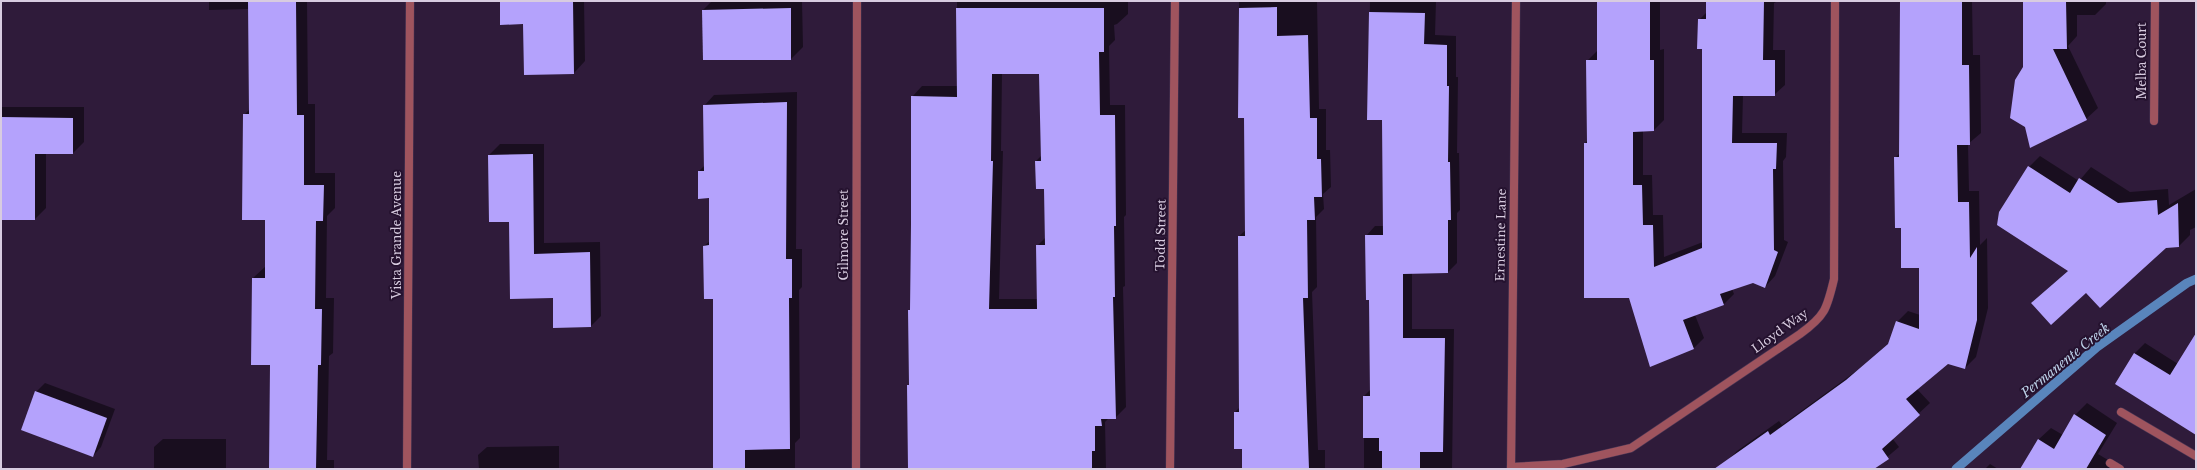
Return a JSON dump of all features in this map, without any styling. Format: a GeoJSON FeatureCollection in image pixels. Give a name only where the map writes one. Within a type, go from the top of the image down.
{"type":"FeatureCollection","features":[{"type":"Feature","properties":{"kind":"street","name":"Vista Grande Avenue"},"geometry":{"type":"LineString","coordinates":[[407,469],[410,1]]}},
{"type":"Feature","properties":{"kind":"street","name":"Gilmore Street"},"geometry":{"type":"LineString","coordinates":[[856,469],[857,1]]}},
{"type":"Feature","properties":{"kind":"street","name":"Todd Street"},"geometry":{"type":"LineString","coordinates":[[1170,469],[1175,1]]}},
{"type":"Feature","properties":{"kind":"street","name":"Ernestine Lane"},"geometry":{"type":"LineString","coordinates":[[1511,468],[1516,1]]}},
{"type":"Feature","properties":{"kind":"street","name":"Lloyd Way"},"geometry":{"type":"LineString","coordinates":[[1511,468],[1564,464],[1631,448],[1800,334],[1815,323],[1828,307],[1834,279],[1835,1]]}},
{"type":"Feature","properties":{"kind":"street","name":"Melba Court"},"geometry":{"type":"LineString","coordinates":[[2154,1],[2154,121]]}},
{"type":"Feature","properties":{"kind":"street"},"geometry":{"type":"LineString","coordinates":[[2121,412],[2196,456]]}},
{"type":"Feature","properties":{"kind":"street"},"geometry":{"type":"LineString","coordinates":[[2110,463],[2120,469]]}},
{"type":"Feature","properties":{"kind":"building"},"geometry":{"type":"Polygon","coordinates":[[[248,1],[296,1],[297,115],[304,115],[304,185],[324,185],[323,221],[316,221],[315,309],[322,309],[321,365],[318,365],[316,469],[269,469],[270,365],[251,365],[252,278],[265,278],[265,220],[242,220],[243,114],[249,114],[248,1]]]}},
{"type":"Feature","properties":{"kind":"building"},"geometry":{"type":"Polygon","coordinates":[[[500,1],[573,1],[574,74],[524,75],[523,24],[500,25],[500,1]]]}},
{"type":"Feature","properties":{"kind":"building"},"geometry":{"type":"Polygon","coordinates":[[[1597,1],[1650,1],[1650,60],[1654,60],[1654,131],[1633,132],[1633,185],[1642,185],[1643,225],[1653,225],[1654,267],[1702,248],[1702,49],[1697,49],[1698,19],[1706,19],[1706,1],[1764,1],[1763,60],[1775,60],[1775,96],[1733,96],[1732,143],[1777,143],[1776,169],[1773,169],[1774,250],[1778,252],[1765,288],[1753,283],[1720,294],[1724,305],[1683,320],[1694,349],[1650,367],[1629,298],[1584,298],[1584,143],[1587,143],[1586,60],[1597,60],[1597,1]]]}},
{"type":"Feature","properties":{"kind":"building"},"geometry":{"type":"Polygon","coordinates":[[[1900,1],[1962,1],[1962,65],[1969,65],[1970,145],[1957,145],[1958,202],[1969,202],[1970,258],[1977,247],[1977,320],[1965,369],[1948,364],[1906,399],[1920,415],[1882,449],[1889,459],[1874,469],[1714,469],[1768,431],[1770,435],[1846,380],[1888,344],[1896,321],[1919,329],[1919,268],[1901,268],[1901,228],[1895,228],[1894,157],[1899,157],[1900,1]]]}},
{"type":"Feature","properties":{"kind":"building"},"geometry":{"type":"Polygon","coordinates":[[[2023,1],[2066,1],[2067,49],[2053,49],[2087,120],[2030,148],[2025,127],[2010,118],[2015,80],[2023,67],[2023,1]]]}},
{"type":"Feature","properties":{"kind":"building"},"geometry":{"type":"Polygon","coordinates":[[[1277,7],[1277,36],[1308,35],[1310,118],[1317,118],[1317,159],[1321,159],[1322,197],[1314,197],[1315,220],[1307,220],[1308,298],[1303,298],[1309,469],[1242,469],[1242,449],[1234,449],[1234,412],[1239,412],[1238,236],[1245,236],[1244,118],[1238,118],[1239,8],[1277,7]]]}},
{"type":"Feature","properties":{"kind":"building"},"geometry":{"type":"Polygon","coordinates":[[[791,8],[791,60],[703,60],[702,10],[791,8]]]}},
{"type":"Feature","properties":{"kind":"building"},"geometry":{"type":"Polygon","coordinates":[[[956,8],[1104,8],[1104,52],[1099,52],[1100,115],[1115,115],[1116,226],[1114,226],[1115,297],[1113,297],[1116,419],[1101,419],[1102,426],[1095,426],[1095,451],[1092,451],[1092,469],[908,469],[907,385],[909,385],[908,310],[910,310],[911,96],[957,97],[956,8]],[[992,74],[991,161],[993,161],[989,309],[1037,309],[1036,245],[1045,245],[1044,189],[1036,189],[1035,161],[1041,161],[1039,74],[992,74]]]}},
{"type":"Feature","properties":{"kind":"building"},"geometry":{"type":"Polygon","coordinates":[[[1369,12],[1425,13],[1424,44],[1447,45],[1447,86],[1449,86],[1448,162],[1450,162],[1451,220],[1448,220],[1448,273],[1403,274],[1403,338],[1445,338],[1443,452],[1420,452],[1420,469],[1382,469],[1382,451],[1379,451],[1379,438],[1363,438],[1363,396],[1370,396],[1369,300],[1366,300],[1365,235],[1383,235],[1382,120],[1367,120],[1369,12]]]}},
{"type":"Feature","properties":{"kind":"building"},"geometry":{"type":"Polygon","coordinates":[[[787,102],[786,259],[792,259],[792,298],[789,298],[790,449],[745,450],[745,469],[713,469],[713,299],[704,299],[703,246],[709,245],[709,198],[698,199],[698,171],[704,171],[703,105],[787,102]]]}},
{"type":"Feature","properties":{"kind":"building"},"geometry":{"type":"Polygon","coordinates":[[[1,117],[73,118],[73,154],[35,154],[35,220],[1,220],[1,117]]]}},
{"type":"Feature","properties":{"kind":"building"},"geometry":{"type":"Polygon","coordinates":[[[533,154],[534,254],[590,252],[591,327],[553,328],[553,298],[510,299],[509,222],[489,222],[488,155],[533,154]]]}},
{"type":"Feature","properties":{"kind":"building"},"geometry":{"type":"Polygon","coordinates":[[[2028,166],[2070,193],[2079,178],[2118,203],[2157,200],[2158,215],[2178,203],[2179,247],[2166,248],[2100,308],[2086,293],[2051,325],[2031,303],[2068,271],[1997,225],[1999,212],[2028,166]]]}},
{"type":"Feature","properties":{"kind":"building"},"geometry":{"type":"Polygon","coordinates":[[[2196,333],[2196,435],[2115,384],[2134,353],[2170,375],[2196,333]]]}},
{"type":"Feature","properties":{"kind":"building"},"geometry":{"type":"Polygon","coordinates":[[[35,391],[107,418],[93,457],[21,430],[35,391]]]}},
{"type":"Feature","properties":{"kind":"building"},"geometry":{"type":"Polygon","coordinates":[[[2074,414],[2106,435],[2086,469],[2020,469],[2038,439],[2054,449],[2074,414]]]}},
{"type":"Feature","properties":{"kind":"waterway","name":"Permanente Creek"},"geometry":{"type":"LineString","coordinates":[[1956,469],[2097,347],[2187,283],[2196,279]]}}]}
